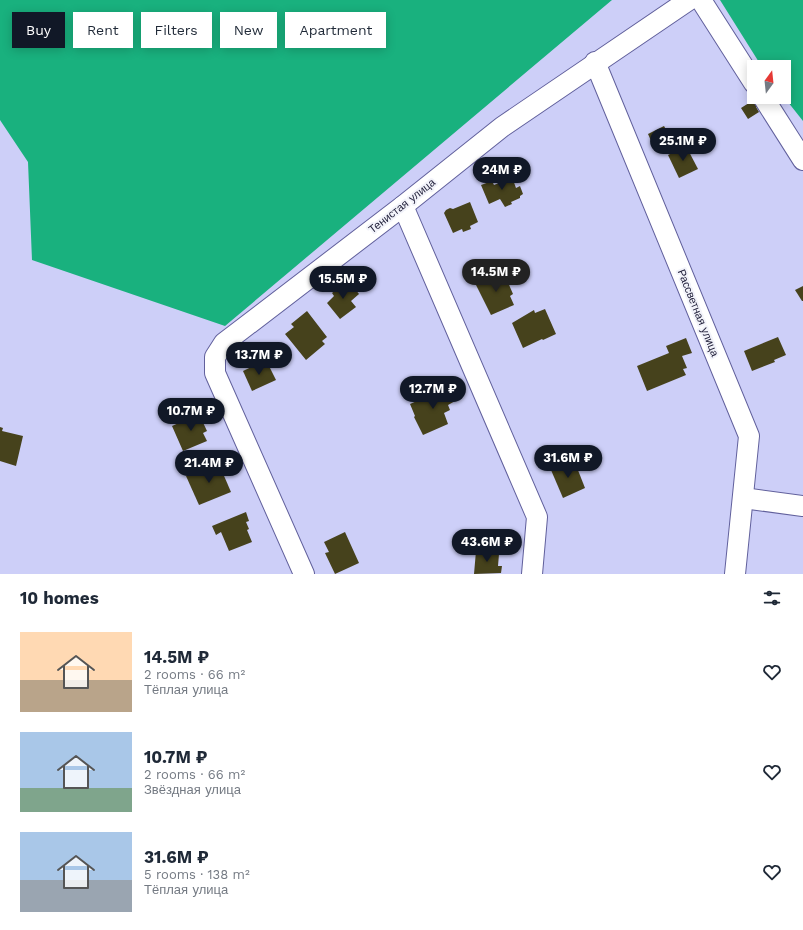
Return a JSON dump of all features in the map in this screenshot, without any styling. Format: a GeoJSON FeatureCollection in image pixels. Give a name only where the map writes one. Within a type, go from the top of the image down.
{"type":"FeatureCollection","features":[{"type":"Feature","properties":{"kind":"street","name":"Тенистая улица"},"geometry":{"type":"LineString","coordinates":[[304,574],[214,373],[215,357],[224,343],[240,329],[403,206],[502,127],[595,62],[689,0]]}},
{"type":"Feature","properties":{"kind":"street"},"geometry":{"type":"LineString","coordinates":[[701,0],[747,72]]}},
{"type":"Feature","properties":{"kind":"street","name":"Рассветная улица"},"geometry":{"type":"LineString","coordinates":[[595,62],[749,436],[735,574]]}},
{"type":"Feature","properties":{"kind":"street"},"geometry":{"type":"LineString","coordinates":[[767,104],[803,160]]}},
{"type":"Feature","properties":{"kind":"street"},"geometry":{"type":"LineString","coordinates":[[403,206],[537,517],[532,574]]}},
{"type":"Feature","properties":{"kind":"street"},"geometry":{"type":"LineString","coordinates":[[743,498],[803,506]]}},
{"type":"Feature","properties":{"kind":"green space"},"geometry":{"type":"Polygon","coordinates":[[[0,0],[612,0],[225,326],[32,260],[28,162],[0,120],[0,0]]]}},
{"type":"Feature","properties":{"kind":"green space"},"geometry":{"type":"Polygon","coordinates":[[[720,0],[803,0],[803,121],[790,104],[791,104],[791,60],[758,60],[720,0]]]}},
{"type":"Feature","properties":{"kind":"building"},"geometry":{"type":"Polygon","coordinates":[[[747,104],[758,104],[756,107],[759,112],[748,119],[741,108],[747,104]]]}},
{"type":"Feature","properties":{"kind":"building"},"geometry":{"type":"Polygon","coordinates":[[[664,126],[670,137],[653,145],[648,134],[664,126]]]}},
{"type":"Feature","properties":{"kind":"building"},"geometry":{"type":"Polygon","coordinates":[[[686,146],[698,169],[679,178],[668,155],[686,146]]]}},
{"type":"Feature","properties":{"kind":"building"},"geometry":{"type":"Polygon","coordinates":[[[505,175],[507,179],[512,177],[516,188],[520,186],[523,194],[520,198],[511,202],[512,204],[505,207],[500,199],[489,204],[481,185],[492,181],[494,185],[499,183],[497,179],[505,175]]]}},
{"type":"Feature","properties":{"kind":"building"},"geometry":{"type":"Polygon","coordinates":[[[470,202],[478,222],[470,226],[471,229],[463,232],[462,229],[453,233],[444,213],[450,208],[453,209],[470,202]]]}},
{"type":"Feature","properties":{"kind":"building"},"geometry":{"type":"Polygon","coordinates":[[[503,271],[513,294],[510,296],[514,305],[491,315],[475,283],[503,271]]]}},
{"type":"Feature","properties":{"kind":"building"},"geometry":{"type":"Polygon","coordinates":[[[348,280],[359,294],[351,301],[356,307],[340,319],[327,303],[334,296],[332,293],[348,280]]]}},
{"type":"Feature","properties":{"kind":"building"},"geometry":{"type":"Polygon","coordinates":[[[803,286],[803,301],[802,301],[795,290],[803,286]]]}},
{"type":"Feature","properties":{"kind":"building"},"geometry":{"type":"Polygon","coordinates":[[[545,309],[556,334],[523,348],[512,323],[534,310],[535,313],[545,309]]]}},
{"type":"Feature","properties":{"kind":"building"},"geometry":{"type":"Polygon","coordinates":[[[307,311],[327,337],[322,341],[325,344],[306,360],[285,334],[294,327],[291,324],[307,311]]]}},
{"type":"Feature","properties":{"kind":"building"},"geometry":{"type":"Polygon","coordinates":[[[778,337],[786,355],[774,360],[775,362],[752,371],[744,351],[778,337]]]}},
{"type":"Feature","properties":{"kind":"building"},"geometry":{"type":"Polygon","coordinates":[[[686,338],[692,353],[682,356],[687,368],[683,369],[686,375],[647,391],[637,366],[669,353],[666,346],[686,338]]]}},
{"type":"Feature","properties":{"kind":"building"},"geometry":{"type":"Polygon","coordinates":[[[266,360],[276,380],[252,391],[243,371],[266,360]]]}},
{"type":"Feature","properties":{"kind":"building"},"geometry":{"type":"Polygon","coordinates":[[[451,386],[457,400],[448,405],[450,410],[444,413],[448,424],[423,435],[414,417],[415,416],[410,404],[451,386]]]}},
{"type":"Feature","properties":{"kind":"building"},"geometry":{"type":"Polygon","coordinates":[[[199,414],[207,431],[203,433],[207,441],[183,451],[172,426],[199,414]]]}},
{"type":"Feature","properties":{"kind":"building"},"geometry":{"type":"Polygon","coordinates":[[[0,427],[3,428],[2,431],[23,436],[16,466],[0,461],[0,427]]]}},
{"type":"Feature","properties":{"kind":"building"},"geometry":{"type":"Polygon","coordinates":[[[574,460],[585,488],[563,498],[551,470],[574,460]]]}},
{"type":"Feature","properties":{"kind":"building"},"geometry":{"type":"Polygon","coordinates":[[[218,462],[231,492],[199,505],[186,476],[218,462]]]}},
{"type":"Feature","properties":{"kind":"building"},"geometry":{"type":"Polygon","coordinates":[[[246,512],[249,521],[246,522],[249,529],[247,530],[252,542],[229,551],[221,532],[216,535],[212,526],[246,512]]]}},
{"type":"Feature","properties":{"kind":"building"},"geometry":{"type":"Polygon","coordinates":[[[345,532],[359,563],[335,574],[325,553],[329,552],[324,542],[345,532]]]}},
{"type":"Feature","properties":{"kind":"building"},"geometry":{"type":"Polygon","coordinates":[[[476,551],[499,554],[498,566],[502,566],[501,573],[474,574],[476,551]]]}}]}
